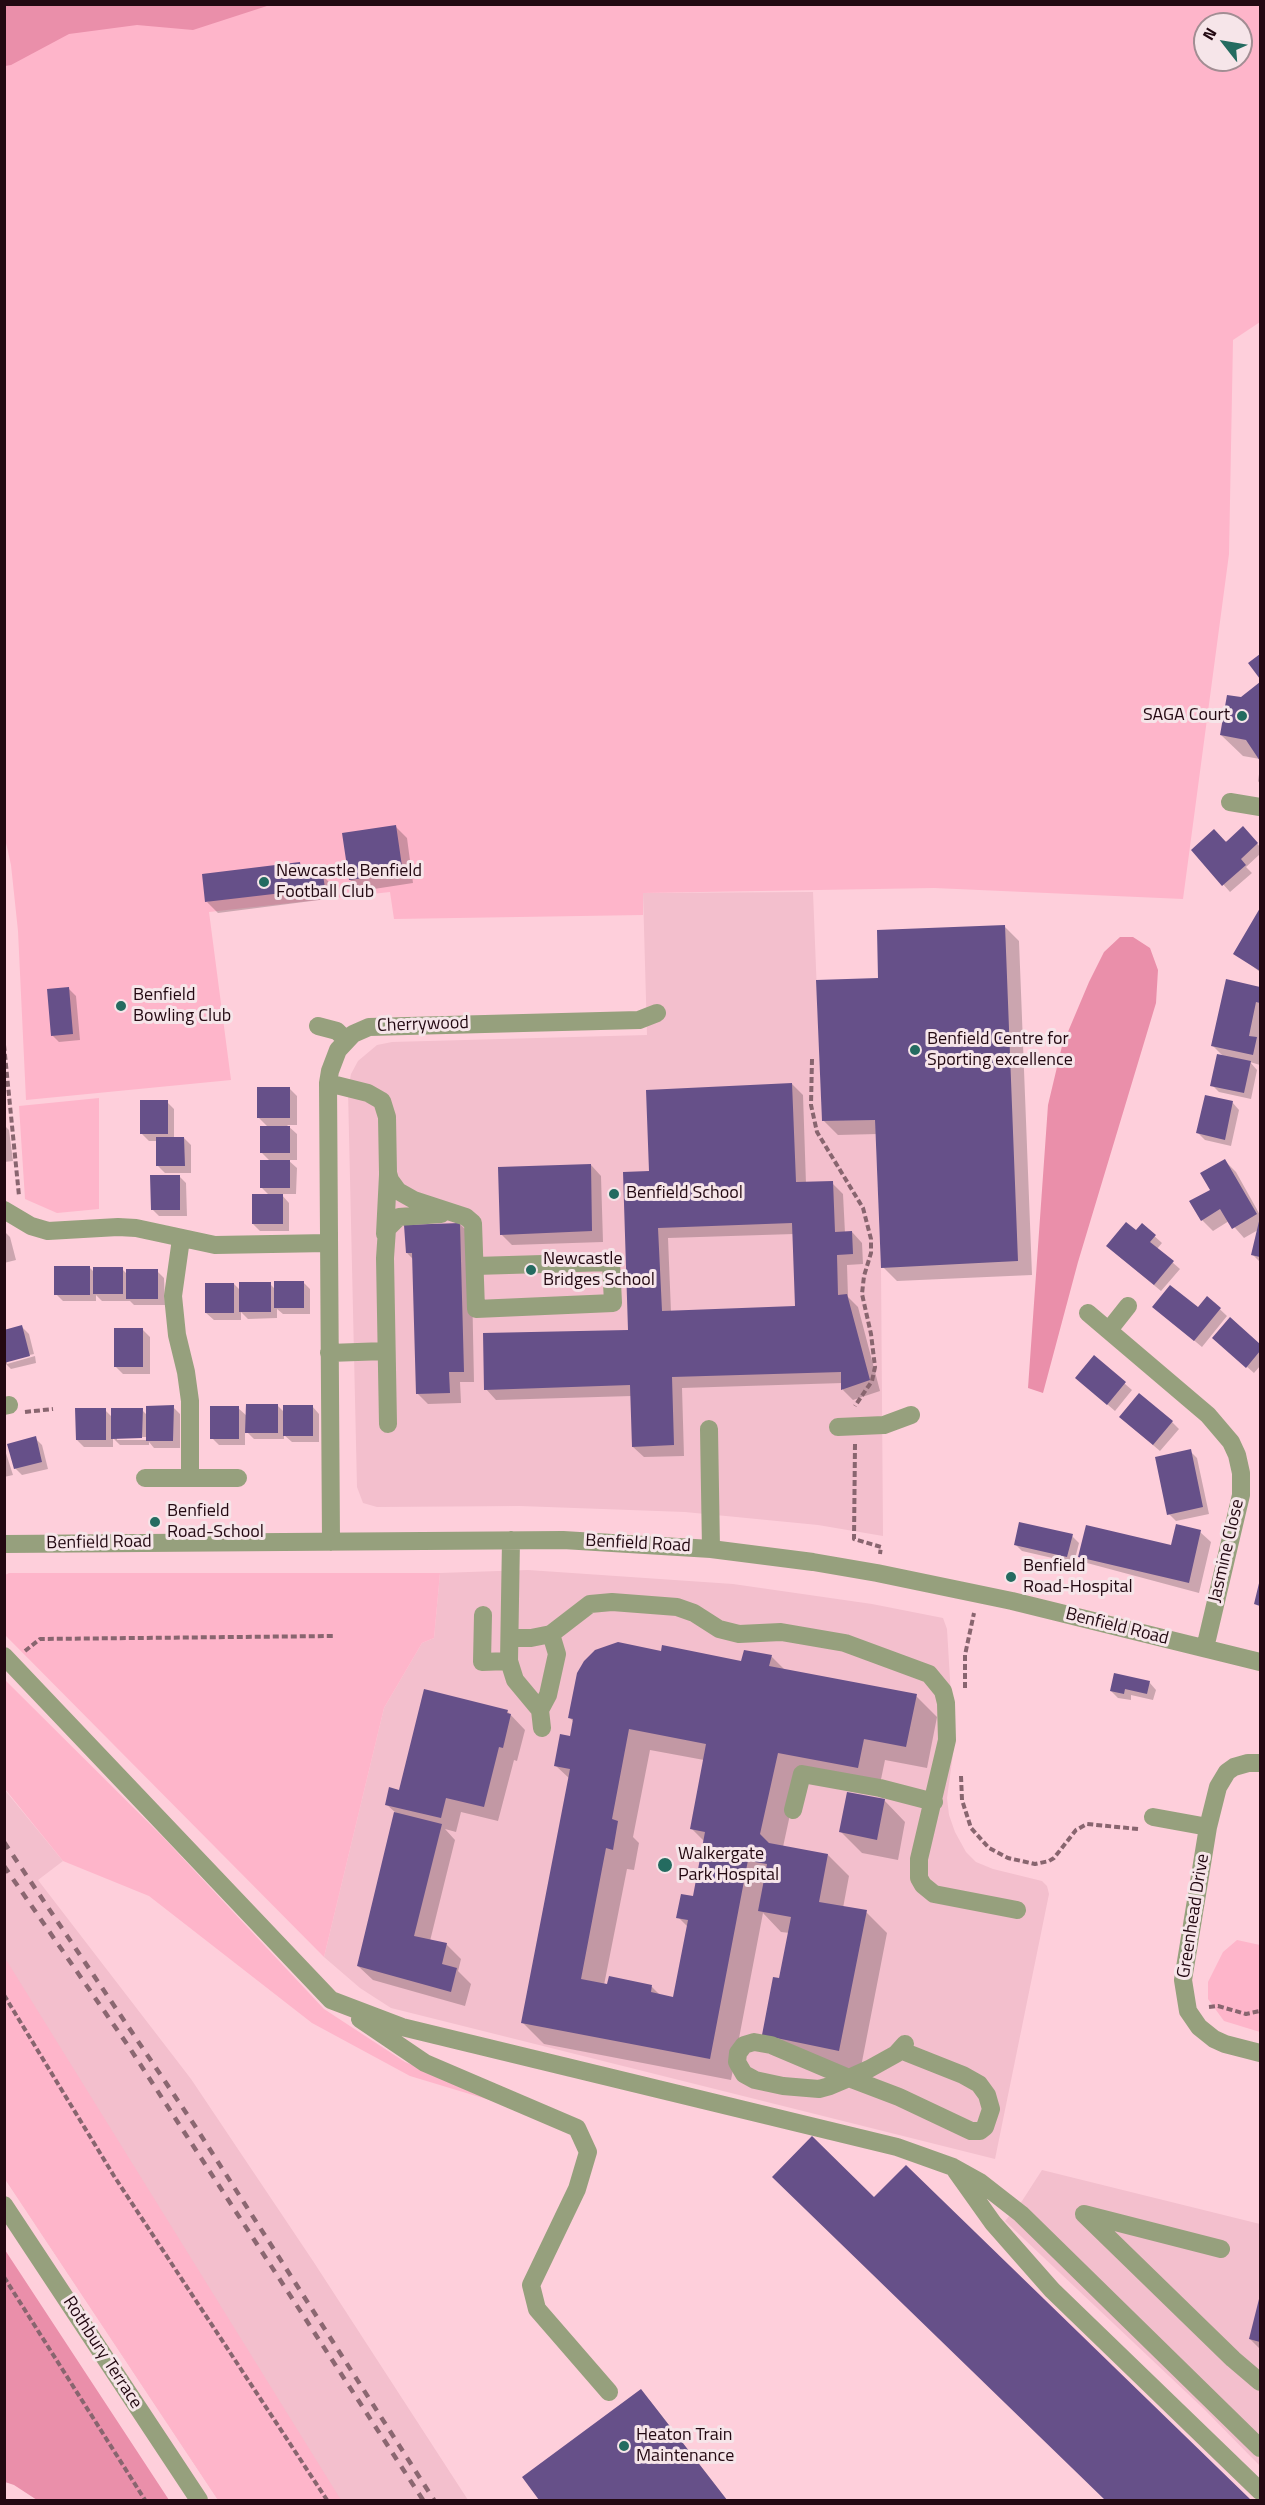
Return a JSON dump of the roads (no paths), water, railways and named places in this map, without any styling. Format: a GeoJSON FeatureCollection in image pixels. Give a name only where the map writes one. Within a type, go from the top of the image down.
{"type":"FeatureCollection","features":[{"type":"Feature","properties":{"kind":"street"},"geometry":{"type":"LineString","coordinates":[[1230,802],[1260,807]]}},
{"type":"Feature","properties":{"kind":"street","name":"Cherrywood"},"geometry":{"type":"LineString","coordinates":[[346,1040],[360,1030],[379,1026],[639,1020],[657,1013]]}},
{"type":"Feature","properties":{"kind":"street"},"geometry":{"type":"LineString","coordinates":[[318,1026],[336,1031],[346,1040],[333,1061],[328,1083],[331,1542]]}},
{"type":"Feature","properties":{"kind":"street"},"geometry":{"type":"LineString","coordinates":[[328,1083],[368,1093],[382,1101],[387,1117],[385,1258],[388,1425]]}},
{"type":"Feature","properties":{"kind":"street"},"geometry":{"type":"LineString","coordinates":[[388,1173],[393,1186],[405,1197],[466,1217],[473,1223],[476,1309],[613,1303],[610,1262],[475,1266]]}},
{"type":"Feature","properties":{"kind":"street"},"geometry":{"type":"LineString","coordinates":[[4,1210],[21,1221],[48,1231],[136,1228],[215,1245],[328,1243]]}},
{"type":"Feature","properties":{"kind":"street"},"geometry":{"type":"LineString","coordinates":[[385,1236],[390,1224],[399,1217],[452,1213]]}},
{"type":"Feature","properties":{"kind":"street"},"geometry":{"type":"LineString","coordinates":[[181,1239],[173,1296],[177,1335],[190,1401],[190,1478]]}},
{"type":"Feature","properties":{"kind":"street"},"geometry":{"type":"LineString","coordinates":[[1109,1330],[1128,1306]]}},
{"type":"Feature","properties":{"kind":"street","name":"Jasmine Close"},"geometry":{"type":"LineString","coordinates":[[1088,1313],[1208,1415],[1231,1442],[1237,1455],[1241,1473],[1241,1495],[1205,1648]]}},
{"type":"Feature","properties":{"kind":"street"},"geometry":{"type":"LineString","coordinates":[[329,1353],[386,1351]]}},
{"type":"Feature","properties":{"kind":"street"},"geometry":{"type":"LineString","coordinates":[[847,1427],[884,1425],[911,1415]]}},
{"type":"Feature","properties":{"kind":"street"},"geometry":{"type":"LineString","coordinates":[[709,1429],[711,1549]]}},
{"type":"Feature","properties":{"kind":"street"},"geometry":{"type":"LineString","coordinates":[[145,1478],[238,1478]]}},
{"type":"Feature","properties":{"kind":"street"},"geometry":{"type":"LineString","coordinates":[[511,1540],[509,1661],[515,1680],[540,1710],[542,1728]]}},
{"type":"Feature","properties":{"kind":"street","name":"Benfield Road"},"geometry":{"type":"LineString","coordinates":[[4,1544],[511,1540],[638,1543],[711,1549],[877,1573],[979,1594],[1260,1662]]}},
{"type":"Feature","properties":{"kind":"street"},"geometry":{"type":"LineString","coordinates":[[510,1638],[531,1638],[551,1634],[583,1608],[599,1602],[666,1606],[686,1610],[728,1632],[750,1635],[781,1632],[845,1643],[918,1668],[937,1681],[946,1703],[947,1740],[918,1869],[923,1885],[934,1894],[1017,1910]]}},
{"type":"Feature","properties":{"kind":"street"},"geometry":{"type":"LineString","coordinates":[[483,1615],[482,1662],[509,1661]]}},
{"type":"Feature","properties":{"kind":"street"},"geometry":{"type":"LineString","coordinates":[[540,1710],[548,1695],[557,1654],[551,1634]]}},
{"type":"Feature","properties":{"kind":"street"},"geometry":{"type":"LineString","coordinates":[[7,1659],[332,2000],[425,2062],[577,2128],[588,2152],[577,2189],[531,2285],[537,2309],[609,2392]]}},
{"type":"Feature","properties":{"kind":"street","name":"Greenhead Drive"},"geometry":{"type":"LineString","coordinates":[[1260,1763],[1241,1764],[1227,1772],[1218,1787],[1208,1827],[1184,1973],[1183,1992],[1188,2011],[1199,2027],[1214,2039],[1260,2053]]}},
{"type":"Feature","properties":{"kind":"street"},"geometry":{"type":"LineString","coordinates":[[793,1810],[802,1774],[880,1788],[934,1802]]}},
{"type":"Feature","properties":{"kind":"street"},"geometry":{"type":"LineString","coordinates":[[1153,1817],[1208,1827]]}},
{"type":"Feature","properties":{"kind":"street"},"geometry":{"type":"LineString","coordinates":[[332,2000],[402,2027],[897,2147],[953,2167],[980,2182],[1021,2214],[1260,2448]]}},
{"type":"Feature","properties":{"kind":"street"},"geometry":{"type":"LineString","coordinates":[[849,2078],[819,2090],[774,2084],[755,2080],[744,2074],[738,2067],[737,2057],[744,2044],[762,2043],[782,2048],[849,2078],[899,2097],[970,2131],[980,2131],[985,2127],[992,2109],[987,2095],[979,2084],[963,2074],[903,2047],[869,2069],[849,2078]]}},
{"type":"Feature","properties":{"kind":"street"},"geometry":{"type":"LineString","coordinates":[[953,2167],[993,2223],[1052,2290],[1260,2491]]}},
{"type":"Feature","properties":{"kind":"street","name":"Rothbury Terrace"},"geometry":{"type":"LineString","coordinates":[[4,2205],[198,2500]]}},
{"type":"Feature","properties":{"kind":"street"},"geometry":{"type":"LineString","coordinates":[[1221,2249],[1084,2214],[1260,2382]]}},
{"type":"Feature","properties":{"kind":"railway"},"geometry":{"type":"LineString","coordinates":[[4,1842],[195,2126],[434,2500]]}},
{"type":"Feature","properties":{"kind":"railway"},"geometry":{"type":"LineString","coordinates":[[4,1866],[129,2047],[423,2500]]}},
{"type":"Feature","properties":{"kind":"place","name":"SAGA Court"},"geometry":{"type":"Point","coordinates":[1242,716]}},
{"type":"Feature","properties":{"kind":"place","name":"Newcastle Benfield Football Club"},"geometry":{"type":"Point","coordinates":[264,882]}},
{"type":"Feature","properties":{"kind":"place","name":"Benfield Bowling Club"},"geometry":{"type":"Point","coordinates":[121,1006]}},
{"type":"Feature","properties":{"kind":"place","name":"Benfield Centre for Sporting excellence"},"geometry":{"type":"Point","coordinates":[915,1050]}},
{"type":"Feature","properties":{"kind":"place","name":"Benfield School"},"geometry":{"type":"Point","coordinates":[614,1194]}},
{"type":"Feature","properties":{"kind":"place","name":"Newcastle Bridges School"},"geometry":{"type":"Point","coordinates":[531,1270]}},
{"type":"Feature","properties":{"kind":"place","name":"Benfield Road-School"},"geometry":{"type":"Point","coordinates":[155,1522]}},
{"type":"Feature","properties":{"kind":"place","name":"Benfield Road-Hospital"},"geometry":{"type":"Point","coordinates":[1011,1577]}},
{"type":"Feature","properties":{"kind":"place","name":"Walkergate Park Hospital"},"geometry":{"type":"Point","coordinates":[665,1865]}},
{"type":"Feature","properties":{"kind":"place","name":"Heaton Train Maintenance"},"geometry":{"type":"Point","coordinates":[624,2446]}}]}
